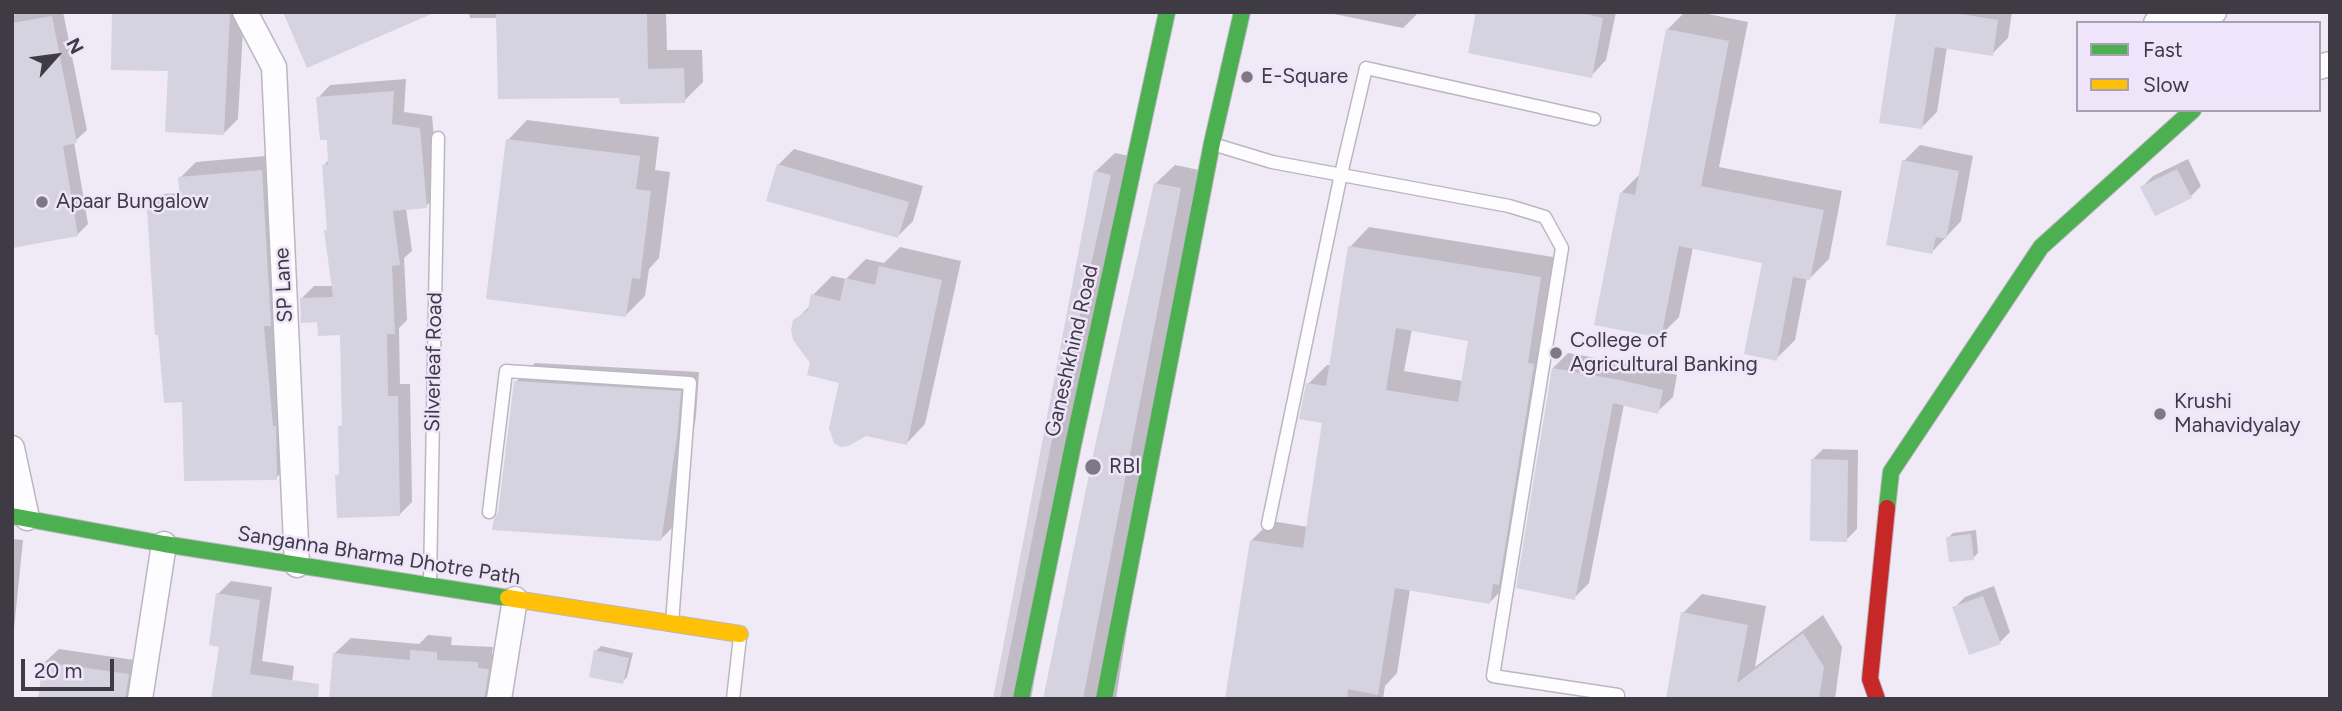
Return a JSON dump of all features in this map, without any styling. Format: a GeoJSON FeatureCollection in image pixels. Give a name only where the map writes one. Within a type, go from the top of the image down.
{"type":"FeatureCollection","features":[{"type":"Feature","properties":{"kind":"street","name":"SP Lane"},"geometry":{"type":"LineString","coordinates":[[245,12],[274,67],[298,565]]}},
{"type":"Feature","properties":{"kind":"street","name":"Ganeshkhind Road"},"geometry":{"type":"LineString","coordinates":[[1021,699],[1167,12]]}},
{"type":"Feature","properties":{"kind":"street"},"geometry":{"type":"LineString","coordinates":[[1104,699],[1212,144],[1242,12]]}},
{"type":"Feature","properties":{"kind":"street"},"geometry":{"type":"LineString","coordinates":[[2167,21],[2214,12]]}},
{"type":"Feature","properties":{"kind":"street"},"geometry":{"type":"LineString","coordinates":[[1877,699],[1870,679],[1891,472],[2041,247],[2191,112]]}},
{"type":"Feature","properties":{"kind":"street"},"geometry":{"type":"LineString","coordinates":[[12,448],[19,517]]}},
{"type":"Feature","properties":{"kind":"street","name":"Sanganna Bharma Dhotre Path"},"geometry":{"type":"LineString","coordinates":[[19,517],[163,544],[740,634]]}},
{"type":"Feature","properties":{"kind":"street"},"geometry":{"type":"LineString","coordinates":[[140,699],[163,544]]}},
{"type":"Feature","properties":{"kind":"street"},"geometry":{"type":"LineString","coordinates":[[499,699],[515,598]]}},
{"type":"Feature","properties":{"kind":"lane"},"geometry":{"type":"LineString","coordinates":[[1268,524],[1341,174],[1366,68],[1594,119]]}},
{"type":"Feature","properties":{"kind":"lane","name":"Silverleaf Road"},"geometry":{"type":"LineString","coordinates":[[430,585],[438,138]]}},
{"type":"Feature","properties":{"kind":"lane"},"geometry":{"type":"LineString","coordinates":[[1212,144],[1272,162],[1509,206],[1545,217],[1562,248],[1493,676],[1618,695]]}},
{"type":"Feature","properties":{"kind":"lane"},"geometry":{"type":"LineString","coordinates":[[489,512],[506,371],[690,383],[672,623]]}},
{"type":"Feature","properties":{"kind":"lane"},"geometry":{"type":"LineString","coordinates":[[733,699],[740,634]]}},
{"type":"Feature","properties":{"kind":"building"},"geometry":{"type":"Polygon","coordinates":[[[112,12],[230,12],[224,135],[165,132],[168,71],[111,70],[112,12]]]}},
{"type":"Feature","properties":{"kind":"building"},"geometry":{"type":"Polygon","coordinates":[[[283,12],[436,12],[307,68],[283,12]]]}},
{"type":"Feature","properties":{"kind":"building"},"geometry":{"type":"Polygon","coordinates":[[[496,12],[647,12],[648,69],[684,68],[685,103],[620,104],[619,98],[498,99],[496,12]]]}},
{"type":"Feature","properties":{"kind":"building"},"geometry":{"type":"Polygon","coordinates":[[[1476,12],[1577,12],[1603,18],[1592,78],[1468,53],[1476,12]]]}},
{"type":"Feature","properties":{"kind":"building"},"geometry":{"type":"Polygon","coordinates":[[[1896,12],[1949,12],[1998,20],[1993,56],[1935,47],[1922,129],[1879,123],[1896,12]]]}},
{"type":"Feature","properties":{"kind":"building"},"geometry":{"type":"Polygon","coordinates":[[[52,16],[77,143],[63,146],[78,236],[12,248],[12,23],[52,16]]]}},
{"type":"Feature","properties":{"kind":"building"},"geometry":{"type":"Polygon","coordinates":[[[1666,29],[1729,41],[1701,186],[1824,210],[1810,280],[1793,277],[1777,361],[1744,354],[1762,263],[1679,246],[1661,338],[1594,325],[1620,192],[1635,195],[1666,29]]]}},
{"type":"Feature","properties":{"kind":"building"},"geometry":{"type":"Polygon","coordinates":[[[394,91],[392,124],[420,128],[427,208],[393,211],[400,265],[392,266],[395,334],[387,334],[388,396],[398,396],[400,516],[337,518],[335,475],[339,475],[338,426],[342,426],[340,335],[318,336],[317,322],[301,323],[300,298],[333,297],[324,230],[327,230],[322,165],[328,164],[327,140],[320,140],[316,97],[394,91]]]}},
{"type":"Feature","properties":{"kind":"building"},"geometry":{"type":"Polygon","coordinates":[[[506,139],[640,156],[636,189],[651,191],[640,279],[632,278],[626,317],[486,299],[506,139]]]}},
{"type":"Feature","properties":{"kind":"building"},"geometry":{"type":"Polygon","coordinates":[[[1902,160],[1959,171],[1946,239],[1936,237],[1932,254],[1886,245],[1902,160]]]}},
{"type":"Feature","properties":{"kind":"building"},"geometry":{"type":"Polygon","coordinates":[[[777,164],[909,202],[898,238],[766,201],[777,164]]]}},
{"type":"Feature","properties":{"kind":"building"},"geometry":{"type":"Polygon","coordinates":[[[2177,169],[2192,198],[2155,216],[2140,187],[2177,169]]]}},
{"type":"Feature","properties":{"kind":"building"},"geometry":{"type":"Polygon","coordinates":[[[262,170],[271,326],[264,326],[273,426],[276,426],[277,480],[184,481],[182,402],[164,403],[158,335],[155,335],[147,209],[181,206],[178,177],[262,170]]]}},
{"type":"Feature","properties":{"kind":"building"},"geometry":{"type":"Polygon","coordinates":[[[1094,171],[1111,175],[1052,440],[1000,699],[993,699],[1094,171]]]}},
{"type":"Feature","properties":{"kind":"building"},"geometry":{"type":"Polygon","coordinates":[[[1154,183],[1181,188],[1083,699],[1043,699],[1094,450],[1154,183]]]}},
{"type":"Feature","properties":{"kind":"building"},"geometry":{"type":"Polygon","coordinates":[[[1348,246],[1541,277],[1528,363],[1534,364],[1499,585],[1493,584],[1490,604],[1395,588],[1378,695],[1348,689],[1347,699],[1225,699],[1250,540],[1303,548],[1322,423],[1299,419],[1306,383],[1326,386],[1348,246]],[[1396,328],[1386,390],[1458,402],[1468,341],[1396,328]]]}},
{"type":"Feature","properties":{"kind":"building"},"geometry":{"type":"Polygon","coordinates":[[[879,266],[942,280],[907,445],[866,436],[841,447],[834,443],[829,428],[839,383],[807,375],[810,363],[793,340],[793,320],[808,310],[811,294],[840,301],[845,278],[875,285],[879,266]]]}},
{"type":"Feature","properties":{"kind":"building"},"geometry":{"type":"Polygon","coordinates":[[[1552,368],[1663,390],[1658,414],[1613,403],[1575,600],[1516,588],[1552,368]]]}},
{"type":"Feature","properties":{"kind":"building"},"geometry":{"type":"Polygon","coordinates":[[[514,381],[681,391],[677,437],[661,541],[492,530],[498,513],[514,381]]]}},
{"type":"Feature","properties":{"kind":"building"},"geometry":{"type":"Polygon","coordinates":[[[1811,459],[1848,460],[1847,542],[1810,541],[1811,459]]]}},
{"type":"Feature","properties":{"kind":"building"},"geometry":{"type":"Polygon","coordinates":[[[1971,534],[1974,560],[1949,562],[1946,537],[1971,534]]]}},
{"type":"Feature","properties":{"kind":"building"},"geometry":{"type":"Polygon","coordinates":[[[216,593],[260,600],[250,674],[319,684],[318,699],[211,699],[219,647],[209,645],[216,593]]]}},
{"type":"Feature","properties":{"kind":"building"},"geometry":{"type":"Polygon","coordinates":[[[1983,596],[2001,644],[1969,655],[1952,607],[1983,596]]]}},
{"type":"Feature","properties":{"kind":"building"},"geometry":{"type":"Polygon","coordinates":[[[1681,612],[1748,625],[1737,683],[1803,633],[1824,667],[1819,699],[1666,699],[1681,612]]]}},
{"type":"Feature","properties":{"kind":"building"},"geometry":{"type":"Polygon","coordinates":[[[410,650],[437,652],[437,660],[478,662],[478,668],[489,669],[484,699],[329,699],[333,653],[410,660],[410,650]]]}},
{"type":"Feature","properties":{"kind":"building"},"geometry":{"type":"Polygon","coordinates":[[[594,650],[629,658],[623,684],[589,677],[594,650]]]}},
{"type":"Feature","properties":{"kind":"building"},"geometry":{"type":"Polygon","coordinates":[[[43,662],[129,674],[125,699],[38,699],[43,662]]]}},
{"type":"Feature","properties":{"kind":"traffic: fast"},"geometry":{"type":"LineString","coordinates":[[1021,699],[1167,12]]}},
{"type":"Feature","properties":{"kind":"traffic: fast"},"geometry":{"type":"LineString","coordinates":[[1104,699],[1212,143],[1242,12]]}},
{"type":"Feature","properties":{"kind":"traffic: fast"},"geometry":{"type":"LineString","coordinates":[[1887,508],[1891,472],[2041,247],[2191,112]]}},
{"type":"Feature","properties":{"kind":"traffic: fast"},"geometry":{"type":"LineString","coordinates":[[12,516],[164,544],[508,598]]}},
{"type":"Feature","properties":{"kind":"traffic: slow"},"geometry":{"type":"LineString","coordinates":[[508,598],[740,634]]}},
{"type":"Feature","properties":{"kind":"traffic: jam"},"geometry":{"type":"LineString","coordinates":[[1877,699],[1870,679],[1887,508]]}},
{"type":"Feature","properties":{"kind":"place","name":"E-Square"},"geometry":{"type":"Point","coordinates":[1247,77]}},
{"type":"Feature","properties":{"kind":"place","name":"Apaar Bungalow"},"geometry":{"type":"Point","coordinates":[42,202]}},
{"type":"Feature","properties":{"kind":"place","name":"College of Agricultural Banking"},"geometry":{"type":"Point","coordinates":[1556,353]}},
{"type":"Feature","properties":{"kind":"place","name":"Krushi Mahavidyalay"},"geometry":{"type":"Point","coordinates":[2160,414]}},
{"type":"Feature","properties":{"kind":"place","name":"RBI"},"geometry":{"type":"Point","coordinates":[1093,467]}}]}
